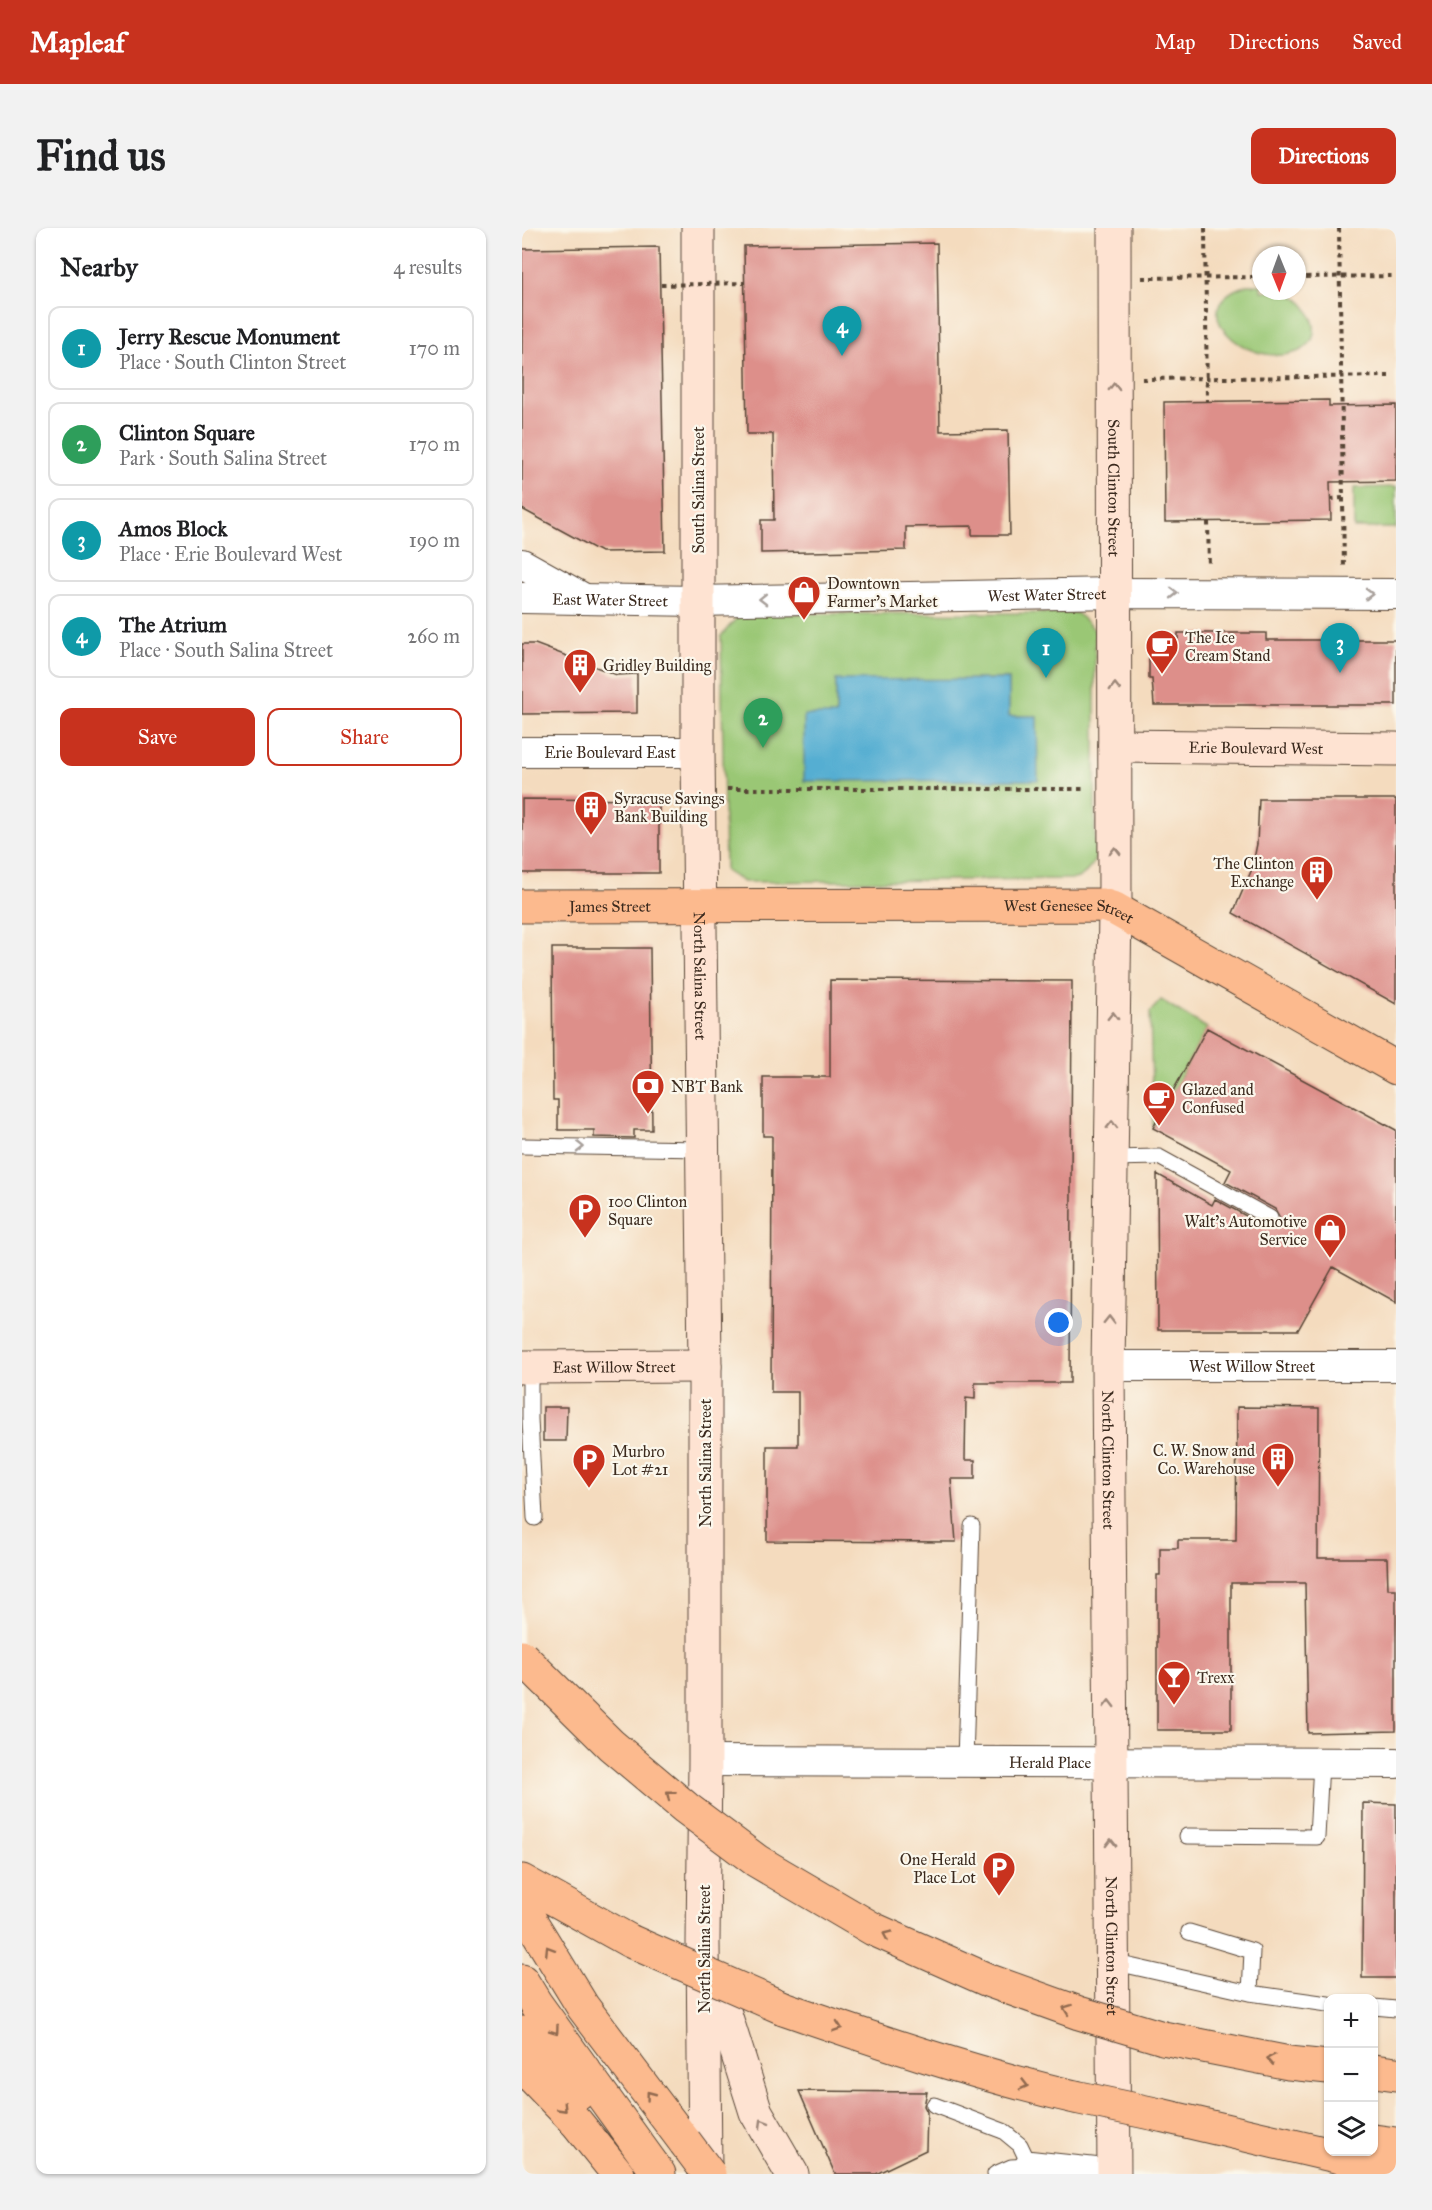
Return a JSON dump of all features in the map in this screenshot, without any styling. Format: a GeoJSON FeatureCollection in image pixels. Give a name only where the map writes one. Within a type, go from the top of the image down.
{"type":"FeatureCollection","features":[{"type":"Feature","properties":{"kind":"main road","name":"West Genesee Street"},"geometry":{"type":"LineString","coordinates":[[700,905],[1102,905],[1115,909],[1396,1068]]}},
{"type":"Feature","properties":{"kind":"main road","name":"James Street"},"geometry":{"type":"LineString","coordinates":[[522,906],[700,905]]}},
{"type":"Feature","properties":{"kind":"main road"},"geometry":{"type":"LineString","coordinates":[[522,1657],[611,1745],[686,1808],[767,1866],[873,1929],[990,1981],[1079,2013],[1163,2037],[1279,2061],[1324,2066]]}},
{"type":"Feature","properties":{"kind":"main road"},"geometry":{"type":"LineString","coordinates":[[531,1895],[783,2008],[920,2056],[1017,2084],[1396,2170]]}},
{"type":"Feature","properties":{"kind":"main road"},"geometry":{"type":"LineString","coordinates":[[531,1895],[583,2007],[707,2174]]}},
{"type":"Feature","properties":{"kind":"main road"},"geometry":{"type":"LineString","coordinates":[[522,1981],[536,2004],[659,2174]]}},
{"type":"Feature","properties":{"kind":"main road"},"geometry":{"type":"LineString","coordinates":[[522,2033],[652,2174]]}},
{"type":"Feature","properties":{"kind":"main road"},"geometry":{"type":"LineString","coordinates":[[522,2066],[577,2123],[618,2174]]}},
{"type":"Feature","properties":{"kind":"main road"},"geometry":{"type":"LineString","coordinates":[[1378,2072],[1396,2074]]}},
{"type":"Feature","properties":{"kind":"main road"},"geometry":{"type":"LineString","coordinates":[[1160,2115],[1324,2135]]}},
{"type":"Feature","properties":{"kind":"main road"},"geometry":{"type":"LineString","coordinates":[[1378,2142],[1396,2144]]}},
{"type":"Feature","properties":{"kind":"street","name":"South Salina Street"},"geometry":{"type":"LineString","coordinates":[[698,228],[698,752]]}},
{"type":"Feature","properties":{"kind":"street","name":"South Clinton Street"},"geometry":{"type":"LineString","coordinates":[[1114,228],[1115,746]]}},
{"type":"Feature","properties":{"kind":"street"},"geometry":{"type":"LineString","coordinates":[[522,564],[584,598]]}},
{"type":"Feature","properties":{"kind":"street","name":"West Water Street"},"geometry":{"type":"LineString","coordinates":[[698,601],[1115,593],[1396,594]]}},
{"type":"Feature","properties":{"kind":"street","name":"East Water Street"},"geometry":{"type":"LineString","coordinates":[[522,598],[698,601]]}},
{"type":"Feature","properties":{"kind":"street","name":"Erie Boulevard West"},"geometry":{"type":"LineString","coordinates":[[1115,746],[1396,748]]}},
{"type":"Feature","properties":{"kind":"street","name":"North Clinton Street"},"geometry":{"type":"LineString","coordinates":[[1114,2174],[1108,1366],[1115,909],[1115,746]]}},
{"type":"Feature","properties":{"kind":"street","name":"Erie Boulevard East"},"geometry":{"type":"LineString","coordinates":[[522,752],[698,752]]}},
{"type":"Feature","properties":{"kind":"street","name":"North Salina Street"},"geometry":{"type":"LineString","coordinates":[[698,752],[705,1366],[703,1942],[707,2174]]}},
{"type":"Feature","properties":{"kind":"street","name":"East Willow Street"},"geometry":{"type":"LineString","coordinates":[[526,1367],[705,1366]]}},
{"type":"Feature","properties":{"kind":"street","name":"West Willow Street"},"geometry":{"type":"LineString","coordinates":[[1108,1366],[1396,1366]]}},
{"type":"Feature","properties":{"kind":"street","name":"Herald Place"},"geometry":{"type":"LineString","coordinates":[[705,1761],[1396,1763]]}},
{"type":"Feature","properties":{"kind":"street"},"geometry":{"type":"LineString","coordinates":[[703,1942],[756,2112],[792,2174]]}},
{"type":"Feature","properties":{"kind":"street"},"geometry":{"type":"LineString","coordinates":[[1030,2166],[1105,2174]]}},
{"type":"Feature","properties":{"kind":"lane"},"geometry":{"type":"LineString","coordinates":[[522,1146],[702,1149]]}},
{"type":"Feature","properties":{"kind":"lane"},"geometry":{"type":"LineString","coordinates":[[1111,1158],[1159,1157],[1270,1218]]}},
{"type":"Feature","properties":{"kind":"lane"},"geometry":{"type":"LineString","coordinates":[[526,1367],[535,1518]]}},
{"type":"Feature","properties":{"kind":"lane"},"geometry":{"type":"LineString","coordinates":[[965,1762],[972,1526]]}},
{"type":"Feature","properties":{"kind":"lane"},"geometry":{"type":"LineString","coordinates":[[1186,1836],[1317,1837],[1321,1763]]}},
{"type":"Feature","properties":{"kind":"lane"},"geometry":{"type":"LineString","coordinates":[[1190,1932],[1252,1951],[1250,1993]]}},
{"type":"Feature","properties":{"kind":"lane"},"geometry":{"type":"LineString","coordinates":[[1112,1962],[1250,1993],[1324,2003]]}},
{"type":"Feature","properties":{"kind":"lane"},"geometry":{"type":"LineString","coordinates":[[1378,2007],[1396,2009]]}},
{"type":"Feature","properties":{"kind":"lane"},"geometry":{"type":"LineString","coordinates":[[934,2105],[1003,2131],[1020,2145],[1030,2166],[1011,2167],[995,2174]]}},
{"type":"Feature","properties":{"kind":"path"},"geometry":{"type":"LineString","coordinates":[[1205,228],[1207,401]]}},
{"type":"Feature","properties":{"kind":"path"},"geometry":{"type":"LineString","coordinates":[[1339,228],[1344,594]]}},
{"type":"Feature","properties":{"kind":"path"},"geometry":{"type":"LineString","coordinates":[[1306,277],[1396,276]]}},
{"type":"Feature","properties":{"kind":"path"},"geometry":{"type":"LineString","coordinates":[[1114,279],[1252,277]]}},
{"type":"Feature","properties":{"kind":"path"},"geometry":{"type":"LineString","coordinates":[[662,285],[744,283]]}},
{"type":"Feature","properties":{"kind":"path"},"geometry":{"type":"LineString","coordinates":[[1114,379],[1389,376]]}},
{"type":"Feature","properties":{"kind":"path"},"geometry":{"type":"LineString","coordinates":[[1330,499],[1343,498]]}},
{"type":"Feature","properties":{"kind":"path"},"geometry":{"type":"LineString","coordinates":[[1208,522],[1209,593]]}},
{"type":"Feature","properties":{"kind":"path"},"geometry":{"type":"LineString","coordinates":[[723,789],[1095,789]]}},
{"type":"Feature","properties":{"kind":"green space"},"geometry":{"type":"Polygon","coordinates":[[[1247,285],[1252,285],[1252,300],[1299,300],[1313,320],[1313,339],[1297,352],[1277,355],[1258,352],[1241,345],[1227,334],[1219,321],[1219,307],[1227,295],[1247,285]]]}},
{"type":"Feature","properties":{"kind":"green space"},"geometry":{"type":"Polygon","coordinates":[[[1396,487],[1396,528],[1354,528],[1354,488],[1396,487]]]}},
{"type":"Feature","properties":{"kind":"green space"},"geometry":{"type":"Polygon","coordinates":[[[1077,613],[1094,629],[1095,635],[1095,859],[1092,865],[1075,879],[743,882],[725,871],[721,636],[740,614],[1077,613]],[[1009,679],[836,681],[836,715],[1009,716],[1009,679]]]}},
{"type":"Feature","properties":{"kind":"green space"},"geometry":{"type":"Polygon","coordinates":[[[1161,1000],[1207,1028],[1153,1128],[1150,1012],[1161,1000]]]}},
{"type":"Feature","properties":{"kind":"water"},"geometry":{"type":"Polygon","coordinates":[[[1009,679],[1009,716],[1037,716],[1038,780],[804,781],[804,715],[836,715],[836,680],[1009,679]]]}},
{"type":"Feature","properties":{"kind":"building"},"geometry":{"type":"Polygon","coordinates":[[[937,243],[940,431],[1008,430],[1010,535],[972,535],[972,526],[906,527],[906,550],[761,553],[761,520],[774,520],[773,434],[747,434],[744,246],[937,243]]]}},
{"type":"Feature","properties":{"kind":"building"},"geometry":{"type":"Polygon","coordinates":[[[659,247],[665,551],[601,552],[522,509],[522,249],[659,247]]]}},
{"type":"Feature","properties":{"kind":"building"},"geometry":{"type":"Polygon","coordinates":[[[1329,400],[1329,406],[1396,405],[1396,481],[1330,482],[1331,520],[1165,522],[1164,402],[1329,400]]]}},
{"type":"Feature","properties":{"kind":"building"},"geometry":{"type":"Polygon","coordinates":[[[1178,633],[1266,633],[1266,640],[1396,640],[1396,705],[1154,705],[1152,679],[1149,679],[1149,658],[1153,658],[1153,639],[1178,639],[1178,633]]]}},
{"type":"Feature","properties":{"kind":"building","name":"Gridley Building"},"geometry":{"type":"Polygon","coordinates":[[[522,644],[535,644],[617,675],[637,674],[637,713],[522,714],[522,644]]]}},
{"type":"Feature","properties":{"kind":"building","name":"Syracuse Savings Bank Building"},"geometry":{"type":"Polygon","coordinates":[[[522,799],[659,800],[659,873],[522,873],[522,799]]]}},
{"type":"Feature","properties":{"kind":"building","name":"The Clinton Exchange"},"geometry":{"type":"Polygon","coordinates":[[[1259,799],[1396,799],[1396,1004],[1233,913],[1252,869],[1257,844],[1259,799]]]}},
{"type":"Feature","properties":{"kind":"building"},"geometry":{"type":"Polygon","coordinates":[[[552,948],[650,948],[652,1130],[634,1130],[634,1138],[594,1137],[594,1130],[558,1130],[558,1100],[553,1100],[552,948]]]}},
{"type":"Feature","properties":{"kind":"building"},"geometry":{"type":"Polygon","coordinates":[[[830,980],[1072,981],[1070,1383],[975,1383],[975,1399],[966,1398],[965,1460],[975,1460],[975,1479],[951,1479],[956,1542],[767,1541],[767,1446],[798,1446],[798,1392],[771,1392],[772,1136],[763,1136],[763,1077],[830,1077],[830,980]]]}},
{"type":"Feature","properties":{"kind":"building"},"geometry":{"type":"Polygon","coordinates":[[[1207,1028],[1396,1130],[1396,1302],[1333,1267],[1298,1330],[1158,1330],[1157,1174],[1212,1205],[1215,1199],[1266,1227],[1275,1227],[1280,1218],[1275,1209],[1225,1182],[1231,1170],[1153,1128],[1207,1028]]]}},
{"type":"Feature","properties":{"kind":"building"},"geometry":{"type":"Polygon","coordinates":[[[543,1407],[567,1407],[566,1441],[543,1441],[543,1407]]]}},
{"type":"Feature","properties":{"kind":"building"},"geometry":{"type":"Polygon","coordinates":[[[1237,1407],[1319,1408],[1318,1558],[1387,1558],[1388,1589],[1396,1589],[1396,1731],[1308,1733],[1305,1583],[1231,1583],[1231,1730],[1157,1730],[1157,1575],[1160,1575],[1160,1548],[1178,1548],[1178,1540],[1236,1540],[1237,1407]]]}},
{"type":"Feature","properties":{"kind":"building"},"geometry":{"type":"Polygon","coordinates":[[[1363,1803],[1396,1804],[1396,1978],[1362,1978],[1363,1803]]]}},
{"type":"Feature","properties":{"kind":"building"},"geometry":{"type":"Polygon","coordinates":[[[799,2091],[927,2092],[924,2106],[927,2112],[926,2150],[876,2174],[835,2174],[799,2091]]]}},
{"type":"Feature","properties":{"kind":"place","name":"The Atrium"},"geometry":{"type":"Point","coordinates":[842,356]}},
{"type":"Feature","properties":{"kind":"place","name":"Downtown Farmer's Market"},"geometry":{"type":"Point","coordinates":[804,621]}},
{"type":"Feature","properties":{"kind":"place","name":"Amos Block"},"geometry":{"type":"Point","coordinates":[1340,673]}},
{"type":"Feature","properties":{"kind":"place","name":"The Ice Cream Stand"},"geometry":{"type":"Point","coordinates":[1162,675]}},
{"type":"Feature","properties":{"kind":"place","name":"Jerry Rescue Monument"},"geometry":{"type":"Point","coordinates":[1046,678]}},
{"type":"Feature","properties":{"kind":"place","name":"Gridley Building"},"geometry":{"type":"Point","coordinates":[580,694]}},
{"type":"Feature","properties":{"kind":"place","name":"Clinton Square"},"geometry":{"type":"Point","coordinates":[763,748]}},
{"type":"Feature","properties":{"kind":"place","name":"Syracuse Savings Bank Building"},"geometry":{"type":"Point","coordinates":[591,836]}},
{"type":"Feature","properties":{"kind":"place","name":"The Clinton Exchange"},"geometry":{"type":"Point","coordinates":[1317,901]}},
{"type":"Feature","properties":{"kind":"place","name":"NBT Bank"},"geometry":{"type":"Point","coordinates":[648,1115]}},
{"type":"Feature","properties":{"kind":"place","name":"Glazed and Confused"},"geometry":{"type":"Point","coordinates":[1159,1127]}},
{"type":"Feature","properties":{"kind":"place","name":"100 Clinton Square"},"geometry":{"type":"Point","coordinates":[585,1239]}},
{"type":"Feature","properties":{"kind":"place","name":"Walt's Automotive Service"},"geometry":{"type":"Point","coordinates":[1330,1259]}},
{"type":"Feature","properties":{"kind":"place","name":"C. W. Snow and Co. Warehouse"},"geometry":{"type":"Point","coordinates":[1278,1488]}},
{"type":"Feature","properties":{"kind":"place","name":"Murbro Lot #21"},"geometry":{"type":"Point","coordinates":[589,1489]}},
{"type":"Feature","properties":{"kind":"place","name":"Trexx"},"geometry":{"type":"Point","coordinates":[1174,1706]}},
{"type":"Feature","properties":{"kind":"place","name":"One Herald Place Lot"},"geometry":{"type":"Point","coordinates":[999,1897]}}]}
